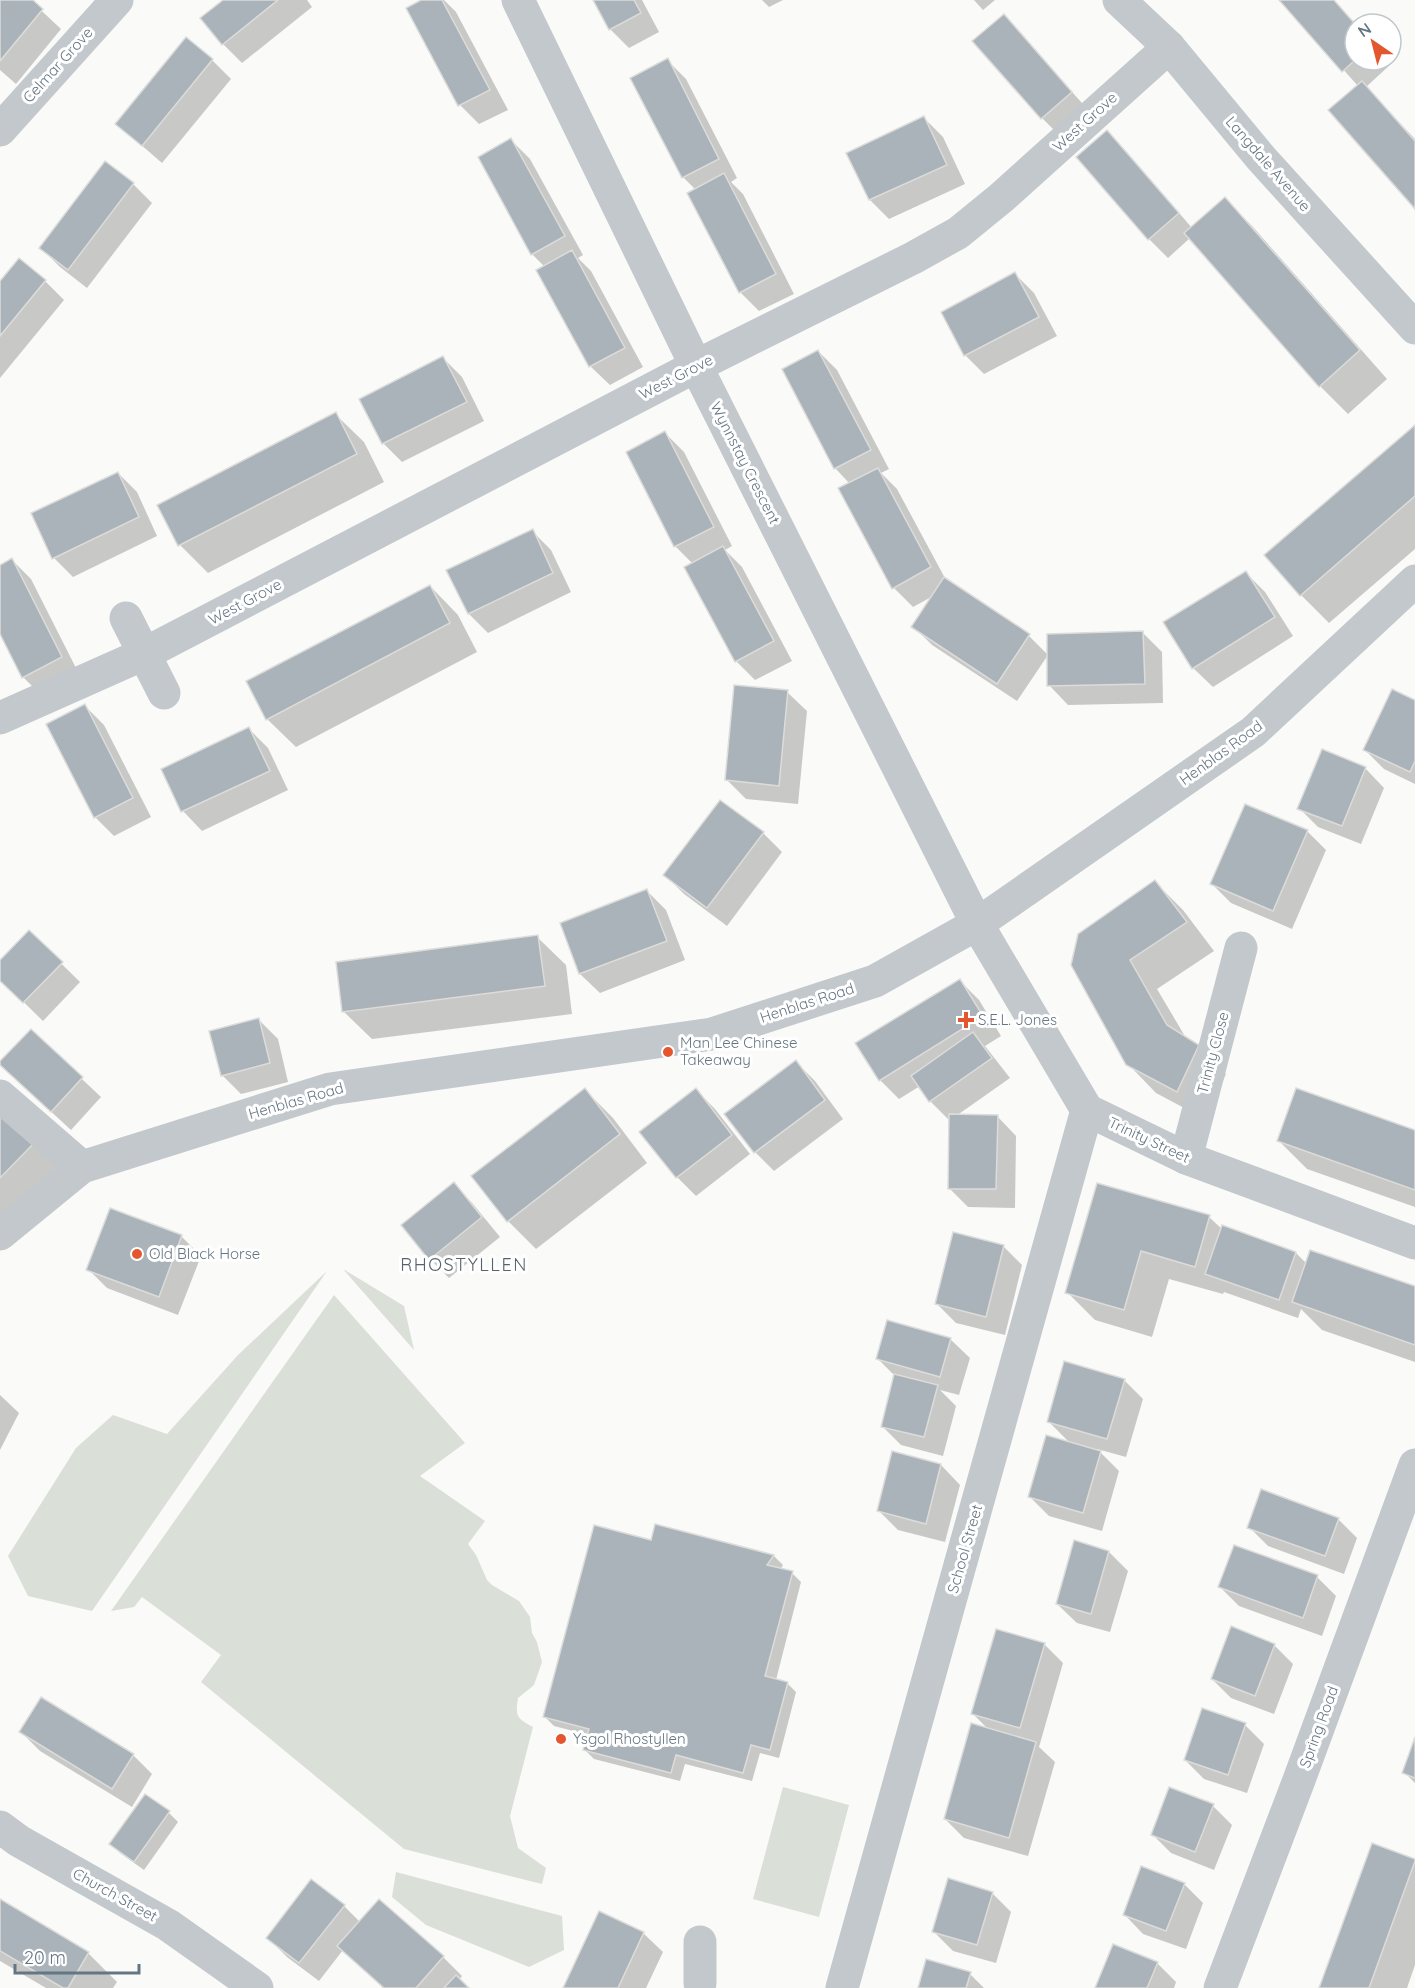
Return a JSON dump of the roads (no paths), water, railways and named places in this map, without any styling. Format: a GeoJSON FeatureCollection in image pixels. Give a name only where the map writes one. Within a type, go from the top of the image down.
{"type":"FeatureCollection","features":[{"type":"Feature","properties":{"kind":"street","name":"Celmar Grove"},"geometry":{"type":"LineString","coordinates":[[0,130],[117,0]]}},
{"type":"Feature","properties":{"kind":"street","name":"Wynnstay Crescent"},"geometry":{"type":"LineString","coordinates":[[518,0],[696,366],[977,924]]}},
{"type":"Feature","properties":{"kind":"street","name":"Langdale Avenue"},"geometry":{"type":"LineString","coordinates":[[1119,0],[1169,46],[1261,158],[1415,328]]}},
{"type":"Feature","properties":{"kind":"street","name":"West Grove"},"geometry":{"type":"LineString","coordinates":[[0,718],[144,654],[696,366],[913,258],[958,233],[1001,198],[1169,46]]}},
{"type":"Feature","properties":{"kind":"street","name":"Henblas Road"},"geometry":{"type":"LineString","coordinates":[[82,1167],[330,1089],[712,1034],[875,981],[977,924],[1253,732],[1415,580]]}},
{"type":"Feature","properties":{"kind":"street"},"geometry":{"type":"LineString","coordinates":[[126,618],[164,693]]}},
{"type":"Feature","properties":{"kind":"street"},"geometry":{"type":"LineString","coordinates":[[977,924],[1088,1110]]}},
{"type":"Feature","properties":{"kind":"street","name":"Trinity Close"},"geometry":{"type":"LineString","coordinates":[[1185,1158],[1241,948]]}},
{"type":"Feature","properties":{"kind":"street"},"geometry":{"type":"LineString","coordinates":[[0,1096],[82,1167],[0,1234]]}},
{"type":"Feature","properties":{"kind":"street","name":"Trinity Street"},"geometry":{"type":"LineString","coordinates":[[1088,1110],[1185,1158],[1415,1243]]}},
{"type":"Feature","properties":{"kind":"street","name":"School Street"},"geometry":{"type":"LineString","coordinates":[[842,1988],[1088,1110]]}},
{"type":"Feature","properties":{"kind":"street","name":"Spring Road"},"geometry":{"type":"LineString","coordinates":[[1220,1988],[1415,1465]]}},
{"type":"Feature","properties":{"kind":"street","name":"Church Street"},"geometry":{"type":"LineString","coordinates":[[0,1827],[19,1841],[168,1925],[257,1988]]}},
{"type":"Feature","properties":{"kind":"street"},"geometry":{"type":"LineString","coordinates":[[700,1942],[703,1986]]}},
{"type":"Feature","properties":{"kind":"place","name":"S.E.L. Jones"},"geometry":{"type":"Point","coordinates":[966,1020]}},
{"type":"Feature","properties":{"kind":"place","name":"Man Lee Chinese Takeaway"},"geometry":{"type":"Point","coordinates":[668,1052]}},
{"type":"Feature","properties":{"kind":"place","name":"Old Black Horse"},"geometry":{"type":"Point","coordinates":[137,1254]}},
{"type":"Feature","properties":{"kind":"place","name":"Ysgol Rhostyllen"},"geometry":{"type":"Point","coordinates":[561,1739]}},
{"type":"Feature","properties":{"kind":"district","name":"RHOSTYLLEN"},"geometry":{"type":"Point","coordinates":[464,1265]}}]}
